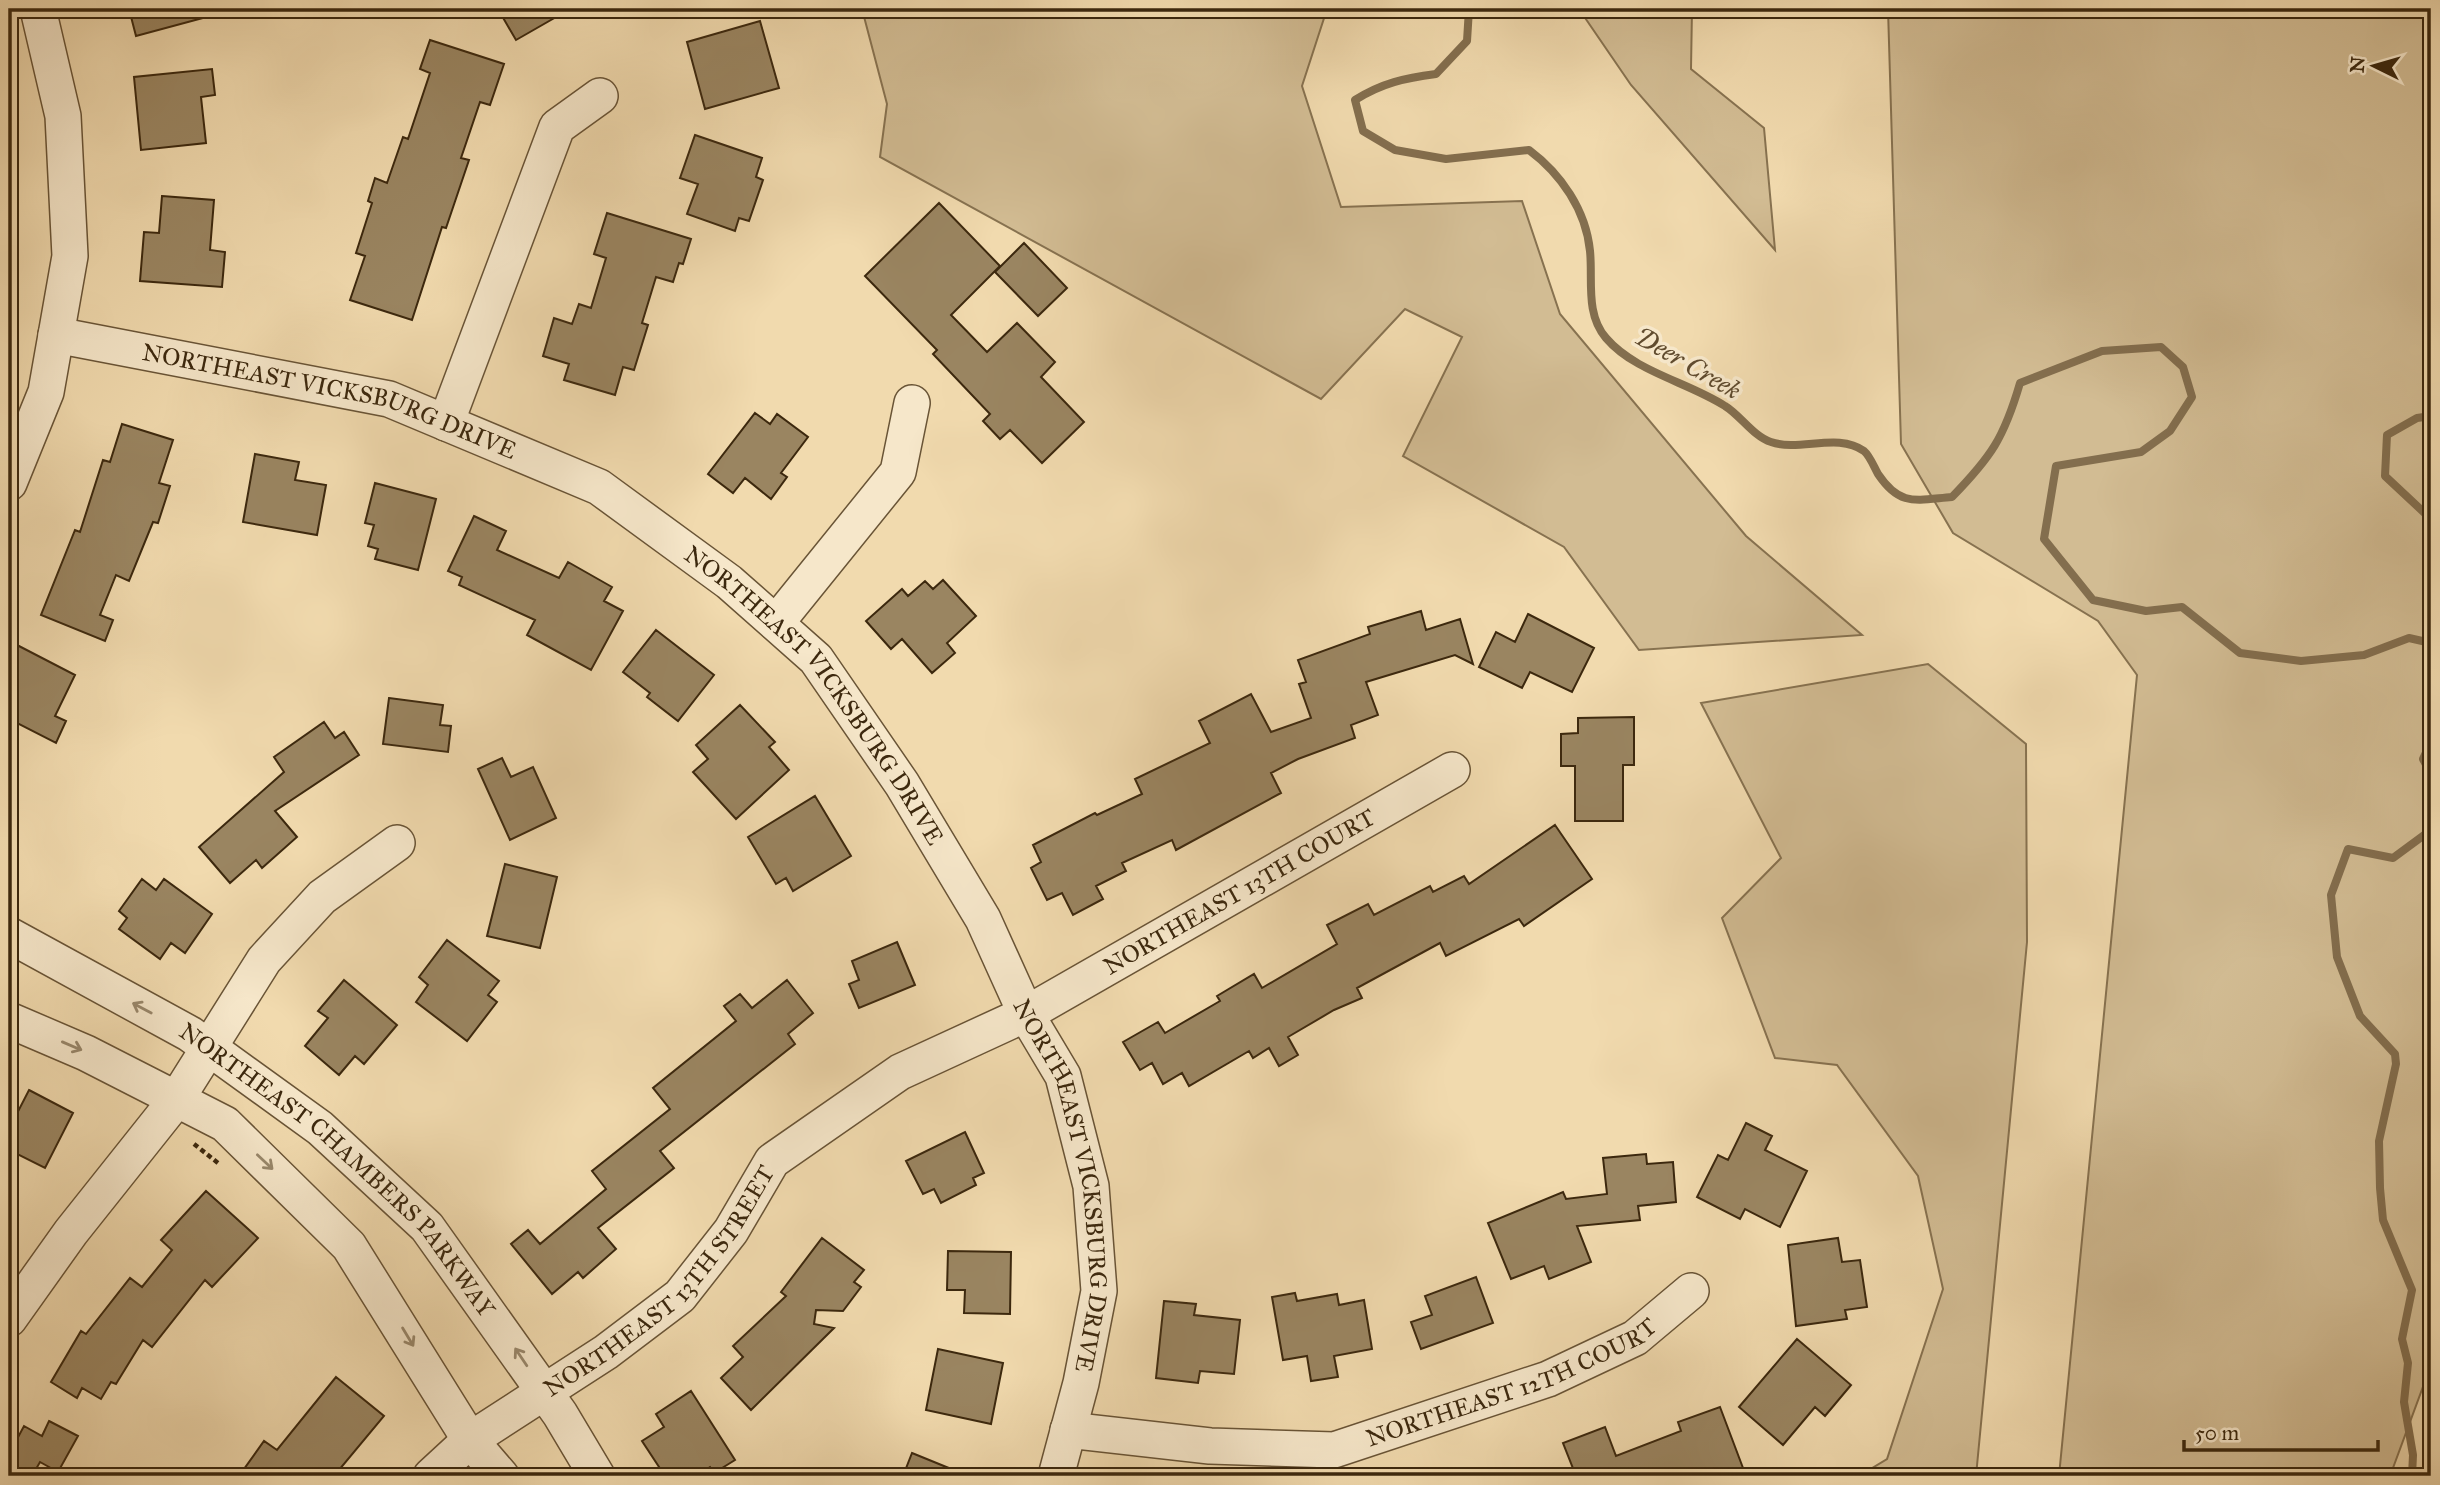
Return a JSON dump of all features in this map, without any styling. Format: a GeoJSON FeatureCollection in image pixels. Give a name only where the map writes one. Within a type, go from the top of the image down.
{"type":"FeatureCollection","features":[{"type":"Feature","properties":{"kind":"street"},"geometry":{"type":"LineString","coordinates":[[9,483],[47,392],[70,256],[64,129],[38,9]]}},
{"type":"Feature","properties":{"kind":"street"},"geometry":{"type":"LineString","coordinates":[[446,423],[557,127],[600,96]]}},
{"type":"Feature","properties":{"kind":"street","name":"NORTHEAST VICKSBURG DRIVE"},"geometry":{"type":"LineString","coordinates":[[56,335],[389,399],[599,487],[729,582],[816,659],[902,784],[983,919],[1026,1014],[1063,1076],[1091,1186],[1099,1291],[1056,1476]]}},
{"type":"Feature","properties":{"kind":"street"},"geometry":{"type":"LineString","coordinates":[[776,623],[898,472],[912,403]]}},
{"type":"Feature","properties":{"kind":"street","name":"NORTHEAST 13TH COURT"},"geometry":{"type":"LineString","coordinates":[[1026,1014],[1452,770]]}},
{"type":"Feature","properties":{"kind":"street"},"geometry":{"type":"LineString","coordinates":[[9,1319],[71,1232],[168,1111],[272,951],[322,897],[397,843]]}},
{"type":"Feature","properties":{"kind":"street","name":"NORTHEAST CHAMBERS PARKWAY"},"geometry":{"type":"LineString","coordinates":[[9,935],[190,1034],[320,1128],[427,1227],[544,1392],[597,1476]]}},
{"type":"Feature","properties":{"kind":"street","name":"NORTHEAST 13TH STREET"},"geometry":{"type":"LineString","coordinates":[[470,1440],[606,1352],[680,1296],[731,1231],[772,1161],[900,1072],[1026,1014]]}},
{"type":"Feature","properties":{"kind":"street","name":"NORTHEAST CHAMBERS PARKWAY"},"geometry":{"type":"LineString","coordinates":[[9,1020],[86,1053],[168,1111],[225,1124],[349,1246],[470,1440],[500,1476]]}},
{"type":"Feature","properties":{"kind":"street","name":"NORTHEAST 12TH COURT"},"geometry":{"type":"LineString","coordinates":[[1068,1430],[1210,1446],[1334,1450],[1548,1379],[1635,1338],[1690,1291]]}},
{"type":"Feature","properties":{"kind":"street"},"geometry":{"type":"LineString","coordinates":[[431,1476],[470,1440]]}},
{"type":"Feature","properties":{"kind":"path"},"geometry":{"type":"LineString","coordinates":[[168,1111],[223,1167]]}},
{"type":"Feature","properties":{"kind":"shaded area"},"geometry":{"type":"Polygon","coordinates":[[[862,9],[1327,9],[1302,86],[1341,207],[1522,201],[1560,314],[1746,536],[1862,635],[1639,650],[1564,547],[1403,456],[1462,337],[1405,309],[1321,399],[880,157],[887,104],[862,9]]]}},
{"type":"Feature","properties":{"kind":"shaded area"},"geometry":{"type":"Polygon","coordinates":[[[1579,9],[1692,9],[1691,69],[1764,128],[1775,250],[1631,85],[1579,9]]]}},
{"type":"Feature","properties":{"kind":"shaded area"},"geometry":{"type":"Polygon","coordinates":[[[1888,9],[2431,9],[2431,1365],[2390,1476],[2059,1476],[2137,675],[2098,621],[1953,533],[1901,444],[1888,9]]]}},
{"type":"Feature","properties":{"kind":"shaded area"},"geometry":{"type":"Polygon","coordinates":[[[1928,664],[2026,744],[2027,942],[1976,1476],[1859,1476],[1887,1459],[1943,1289],[1918,1176],[1837,1065],[1775,1058],[1722,918],[1781,858],[1701,703],[1928,664]]]}},
{"type":"Feature","properties":{"kind":"building"},"geometry":{"type":"Polygon","coordinates":[[[129,9],[213,9],[214,15],[136,36],[129,9]]]}},
{"type":"Feature","properties":{"kind":"building"},"geometry":{"type":"Polygon","coordinates":[[[498,9],[570,9],[516,40],[498,9]]]}},
{"type":"Feature","properties":{"kind":"building"},"geometry":{"type":"Polygon","coordinates":[[[760,21],[779,88],[705,109],[687,42],[760,21]]]}},
{"type":"Feature","properties":{"kind":"building"},"geometry":{"type":"Polygon","coordinates":[[[430,40],[504,64],[490,105],[480,102],[461,158],[469,160],[446,228],[442,227],[412,320],[350,300],[365,256],[356,253],[372,203],[368,201],[375,178],[387,183],[403,137],[408,139],[430,73],[420,69],[430,40]]]}},
{"type":"Feature","properties":{"kind":"building"},"geometry":{"type":"Polygon","coordinates":[[[212,69],[215,95],[201,97],[206,143],[141,150],[134,77],[212,69]]]}},
{"type":"Feature","properties":{"kind":"building"},"geometry":{"type":"Polygon","coordinates":[[[695,135],[762,158],[756,177],[763,180],[749,221],[739,218],[735,231],[687,214],[698,184],[680,178],[695,135]]]}},
{"type":"Feature","properties":{"kind":"building"},"geometry":{"type":"Polygon","coordinates":[[[162,196],[214,200],[210,250],[225,252],[222,287],[140,281],[144,232],[159,233],[162,196]]]}},
{"type":"Feature","properties":{"kind":"building"},"geometry":{"type":"Polygon","coordinates":[[[939,203],[1000,266],[951,315],[987,352],[1017,323],[1055,362],[1041,377],[1084,422],[1042,463],[1010,430],[1000,439],[983,421],[990,414],[933,354],[937,350],[865,276],[939,203]]]}},
{"type":"Feature","properties":{"kind":"building"},"geometry":{"type":"Polygon","coordinates":[[[607,213],[691,239],[683,264],[679,263],[673,282],[656,277],[642,323],[648,325],[634,370],[623,367],[615,395],[564,380],[569,364],[543,356],[554,318],[572,324],[579,304],[591,308],[606,258],[594,254],[607,213]]]}},
{"type":"Feature","properties":{"kind":"building"},"geometry":{"type":"Polygon","coordinates":[[[1024,243],[1067,288],[1038,316],[995,272],[1024,243]]]}},
{"type":"Feature","properties":{"kind":"building"},"geometry":{"type":"Polygon","coordinates":[[[755,413],[770,424],[777,414],[808,437],[781,473],[787,477],[771,499],[745,478],[733,493],[708,474],[755,413]]]}},
{"type":"Feature","properties":{"kind":"building"},"geometry":{"type":"Polygon","coordinates":[[[122,424],[173,440],[159,483],[170,486],[158,523],[153,522],[129,581],[116,575],[100,615],[113,620],[105,641],[41,615],[75,530],[80,532],[103,460],[110,462],[122,424]]]}},
{"type":"Feature","properties":{"kind":"building"},"geometry":{"type":"Polygon","coordinates":[[[255,454],[299,462],[295,480],[326,485],[317,535],[243,522],[255,454]]]}},
{"type":"Feature","properties":{"kind":"building"},"geometry":{"type":"Polygon","coordinates":[[[375,483],[436,499],[418,570],[375,559],[378,549],[368,546],[374,525],[365,523],[375,483]]]}},
{"type":"Feature","properties":{"kind":"building"},"geometry":{"type":"Polygon","coordinates":[[[474,516],[506,531],[497,550],[559,578],[568,562],[612,587],[604,601],[623,611],[591,670],[527,635],[535,620],[459,585],[462,577],[448,571],[474,516]]]}},
{"type":"Feature","properties":{"kind":"building"},"geometry":{"type":"Polygon","coordinates":[[[943,580],[976,616],[947,643],[955,653],[932,673],[902,639],[891,649],[866,621],[902,589],[908,596],[925,581],[933,589],[943,580]]]}},
{"type":"Feature","properties":{"kind":"building"},"geometry":{"type":"Polygon","coordinates":[[[1421,611],[1426,630],[1460,619],[1473,664],[1455,655],[1366,682],[1378,715],[1351,725],[1355,738],[1298,759],[1271,773],[1281,793],[1176,850],[1172,840],[1122,863],[1126,871],[1096,886],[1103,899],[1073,915],[1062,893],[1047,900],[1031,868],[1041,862],[1033,845],[1095,813],[1097,815],[1142,794],[1135,779],[1210,743],[1199,721],[1251,694],[1271,732],[1311,718],[1299,684],[1306,682],[1298,660],[1370,634],[1368,627],[1421,611]]]}},
{"type":"Feature","properties":{"kind":"building"},"geometry":{"type":"Polygon","coordinates":[[[1528,614],[1594,648],[1572,692],[1530,672],[1522,688],[1479,667],[1496,632],[1515,642],[1528,614]]]}},
{"type":"Feature","properties":{"kind":"building"},"geometry":{"type":"Polygon","coordinates":[[[656,630],[714,675],[678,721],[647,697],[650,693],[623,672],[656,630]]]}},
{"type":"Feature","properties":{"kind":"building"},"geometry":{"type":"Polygon","coordinates":[[[17,645],[75,675],[55,716],[66,721],[56,743],[9,719],[9,661],[17,645]]]}},
{"type":"Feature","properties":{"kind":"building"},"geometry":{"type":"Polygon","coordinates":[[[389,698],[443,705],[440,725],[451,726],[448,752],[383,744],[389,698]]]}},
{"type":"Feature","properties":{"kind":"building"},"geometry":{"type":"Polygon","coordinates":[[[740,705],[775,742],[769,747],[789,770],[736,819],[693,772],[708,759],[696,745],[740,705]]]}},
{"type":"Feature","properties":{"kind":"building"},"geometry":{"type":"Polygon","coordinates":[[[1634,717],[1634,765],[1623,765],[1623,821],[1575,821],[1575,766],[1561,766],[1561,734],[1578,733],[1578,718],[1634,717]]]}},
{"type":"Feature","properties":{"kind":"building"},"geometry":{"type":"Polygon","coordinates":[[[324,722],[335,738],[344,732],[359,755],[275,811],[297,837],[262,868],[256,860],[230,883],[199,847],[284,772],[274,757],[324,722]]]}},
{"type":"Feature","properties":{"kind":"building"},"geometry":{"type":"Polygon","coordinates":[[[502,758],[511,777],[533,767],[556,818],[510,840],[478,769],[502,758]]]}},
{"type":"Feature","properties":{"kind":"building"},"geometry":{"type":"Polygon","coordinates":[[[815,796],[851,856],[793,891],[786,878],[776,884],[748,837],[815,796]]]}},
{"type":"Feature","properties":{"kind":"building"},"geometry":{"type":"Polygon","coordinates":[[[1555,825],[1592,879],[1524,926],[1519,919],[1446,956],[1440,943],[1357,988],[1362,998],[1334,1010],[1288,1037],[1298,1055],[1279,1066],[1269,1048],[1253,1058],[1249,1051],[1189,1086],[1182,1073],[1163,1084],[1152,1063],[1140,1070],[1123,1042],[1158,1022],[1165,1033],[1220,1001],[1217,996],[1254,974],[1262,988],[1337,944],[1327,925],[1368,904],[1374,915],[1430,886],[1433,892],[1464,876],[1469,884],[1555,825]]]}},
{"type":"Feature","properties":{"kind":"building"},"geometry":{"type":"Polygon","coordinates":[[[505,864],[557,877],[540,948],[487,936],[505,864]]]}},
{"type":"Feature","properties":{"kind":"building"},"geometry":{"type":"Polygon","coordinates":[[[142,879],[156,890],[164,879],[212,914],[185,953],[171,943],[160,959],[119,929],[127,918],[119,911],[142,879]]]}},
{"type":"Feature","properties":{"kind":"building"},"geometry":{"type":"Polygon","coordinates":[[[447,940],[499,981],[488,995],[497,1002],[467,1041],[416,1002],[428,985],[419,977],[447,940]]]}},
{"type":"Feature","properties":{"kind":"building"},"geometry":{"type":"Polygon","coordinates":[[[897,942],[915,985],[859,1008],[849,984],[859,980],[852,961],[897,942]]]}},
{"type":"Feature","properties":{"kind":"building"},"geometry":{"type":"Polygon","coordinates":[[[344,980],[397,1025],[364,1064],[355,1056],[339,1075],[305,1046],[328,1018],[318,1011],[344,980]]]}},
{"type":"Feature","properties":{"kind":"building"},"geometry":{"type":"Polygon","coordinates":[[[787,980],[813,1013],[788,1034],[795,1044],[660,1151],[674,1168],[598,1228],[616,1249],[583,1278],[578,1272],[552,1294],[511,1244],[528,1230],[540,1244],[606,1189],[592,1171],[670,1109],[653,1088],[736,1021],[724,1006],[740,994],[752,1008],[787,980]]]}},
{"type":"Feature","properties":{"kind":"building"},"geometry":{"type":"Polygon","coordinates":[[[29,1090],[73,1113],[45,1168],[9,1150],[9,1129],[29,1090]]]}},
{"type":"Feature","properties":{"kind":"building"},"geometry":{"type":"Polygon","coordinates":[[[1746,1123],[1772,1136],[1765,1150],[1807,1171],[1780,1227],[1745,1209],[1740,1219],[1697,1197],[1718,1155],[1728,1160],[1746,1123]]]}},
{"type":"Feature","properties":{"kind":"building"},"geometry":{"type":"Polygon","coordinates":[[[965,1132],[984,1173],[973,1178],[976,1185],[941,1203],[934,1189],[923,1194],[906,1161],[965,1132]]]}},
{"type":"Feature","properties":{"kind":"building"},"geometry":{"type":"Polygon","coordinates":[[[1646,1154],[1647,1164],[1673,1162],[1676,1202],[1638,1206],[1640,1220],[1577,1226],[1591,1262],[1549,1279],[1544,1266],[1511,1279],[1488,1223],[1563,1192],[1566,1199],[1607,1194],[1603,1158],[1646,1154]]]}},
{"type":"Feature","properties":{"kind":"building"},"geometry":{"type":"Polygon","coordinates":[[[206,1191],[258,1238],[212,1287],[205,1280],[152,1347],[143,1340],[116,1384],[111,1382],[101,1399],[82,1388],[77,1398],[51,1382],[81,1331],[86,1334],[130,1278],[142,1287],[172,1250],[161,1240],[206,1191]]]}},
{"type":"Feature","properties":{"kind":"building"},"geometry":{"type":"Polygon","coordinates":[[[822,1238],[864,1270],[854,1282],[861,1287],[843,1311],[816,1310],[814,1324],[834,1328],[751,1410],[721,1378],[743,1357],[733,1346],[786,1296],[781,1292],[822,1238]]]}},
{"type":"Feature","properties":{"kind":"building"},"geometry":{"type":"Polygon","coordinates":[[[1838,1238],[1842,1262],[1860,1260],[1867,1307],[1845,1310],[1847,1319],[1796,1326],[1788,1245],[1838,1238]]]}},
{"type":"Feature","properties":{"kind":"building"},"geometry":{"type":"Polygon","coordinates":[[[948,1251],[1011,1252],[1010,1314],[964,1313],[965,1290],[947,1290],[948,1251]]]}},
{"type":"Feature","properties":{"kind":"building"},"geometry":{"type":"Polygon","coordinates":[[[1476,1277],[1493,1323],[1421,1349],[1411,1322],[1432,1315],[1425,1296],[1476,1277]]]}},
{"type":"Feature","properties":{"kind":"building"},"geometry":{"type":"Polygon","coordinates":[[[1295,1293],[1297,1301],[1337,1294],[1339,1305],[1364,1300],[1372,1349],[1334,1356],[1338,1377],[1311,1381],[1307,1356],[1283,1360],[1272,1297],[1295,1293]]]}},
{"type":"Feature","properties":{"kind":"building"},"geometry":{"type":"Polygon","coordinates":[[[1164,1301],[1196,1304],[1194,1315],[1240,1320],[1234,1374],[1200,1371],[1198,1383],[1156,1378],[1164,1301]]]}},
{"type":"Feature","properties":{"kind":"building"},"geometry":{"type":"Polygon","coordinates":[[[1797,1339],[1851,1385],[1825,1416],[1815,1407],[1783,1445],[1739,1407],[1797,1339]]]}},
{"type":"Feature","properties":{"kind":"building"},"geometry":{"type":"Polygon","coordinates":[[[938,1349],[1003,1363],[991,1424],[926,1410],[938,1349]]]}},
{"type":"Feature","properties":{"kind":"building"},"geometry":{"type":"Polygon","coordinates":[[[336,1377],[384,1416],[334,1476],[239,1476],[264,1441],[277,1450],[336,1377]]]}},
{"type":"Feature","properties":{"kind":"building"},"geometry":{"type":"Polygon","coordinates":[[[691,1391],[735,1460],[714,1473],[710,1467],[696,1476],[665,1476],[642,1441],[664,1427],[656,1414],[691,1391]]]}},
{"type":"Feature","properties":{"kind":"building"},"geometry":{"type":"Polygon","coordinates":[[[1720,1407],[1746,1476],[1567,1476],[1574,1471],[1563,1443],[1605,1427],[1616,1456],[1681,1431],[1678,1422],[1720,1407]]]}},
{"type":"Feature","properties":{"kind":"building"},"geometry":{"type":"Polygon","coordinates":[[[49,1421],[78,1436],[58,1472],[40,1462],[32,1476],[9,1463],[9,1454],[24,1426],[42,1436],[49,1421]]]}},
{"type":"Feature","properties":{"kind":"building"},"geometry":{"type":"Polygon","coordinates":[[[912,1453],[966,1475],[966,1476],[903,1476],[912,1453]]]}},
{"type":"Feature","properties":{"kind":"waterway","name":"Deer Creek"},"geometry":{"type":"LineString","coordinates":[[1469,9],[1467,41],[1436,74],[1394,82],[1355,100],[1363,131],[1395,150],[1446,159],[1529,150],[1541,160],[1570,194],[1583,221],[1590,251],[1592,307],[1599,329],[1618,350],[1632,360],[1725,406],[1759,436],[1771,442],[1794,445],[1831,442],[1854,446],[1866,453],[1878,474],[1894,492],[1902,497],[1919,500],[1952,497],[1977,470],[2002,433],[2020,383],[2102,351],[2161,347],[2183,367],[2192,397],[2170,431],[2141,452],[2056,466],[2044,539],[2093,600],[2146,611],[2182,607],[2240,653],[2301,661],[2364,655],[2409,638],[2431,643]]}},
{"type":"Feature","properties":{"kind":"waterway"},"geometry":{"type":"LineString","coordinates":[[2431,416],[2417,418],[2387,435],[2385,476],[2431,519]]}},
{"type":"Feature","properties":{"kind":"waterway","name":"Deer Creek"},"geometry":{"type":"LineString","coordinates":[[2431,742],[2423,759],[2431,774]]}},
{"type":"Feature","properties":{"kind":"waterway","name":"Deer Creek"},"geometry":{"type":"LineString","coordinates":[[2412,1476],[2413,1455],[2404,1402],[2408,1363],[2402,1339],[2412,1290],[2383,1220],[2380,1188],[2379,1141],[2396,1064],[2395,1054],[2360,1016],[2337,957],[2331,895],[2348,849],[2393,858],[2431,830]]}}]}
